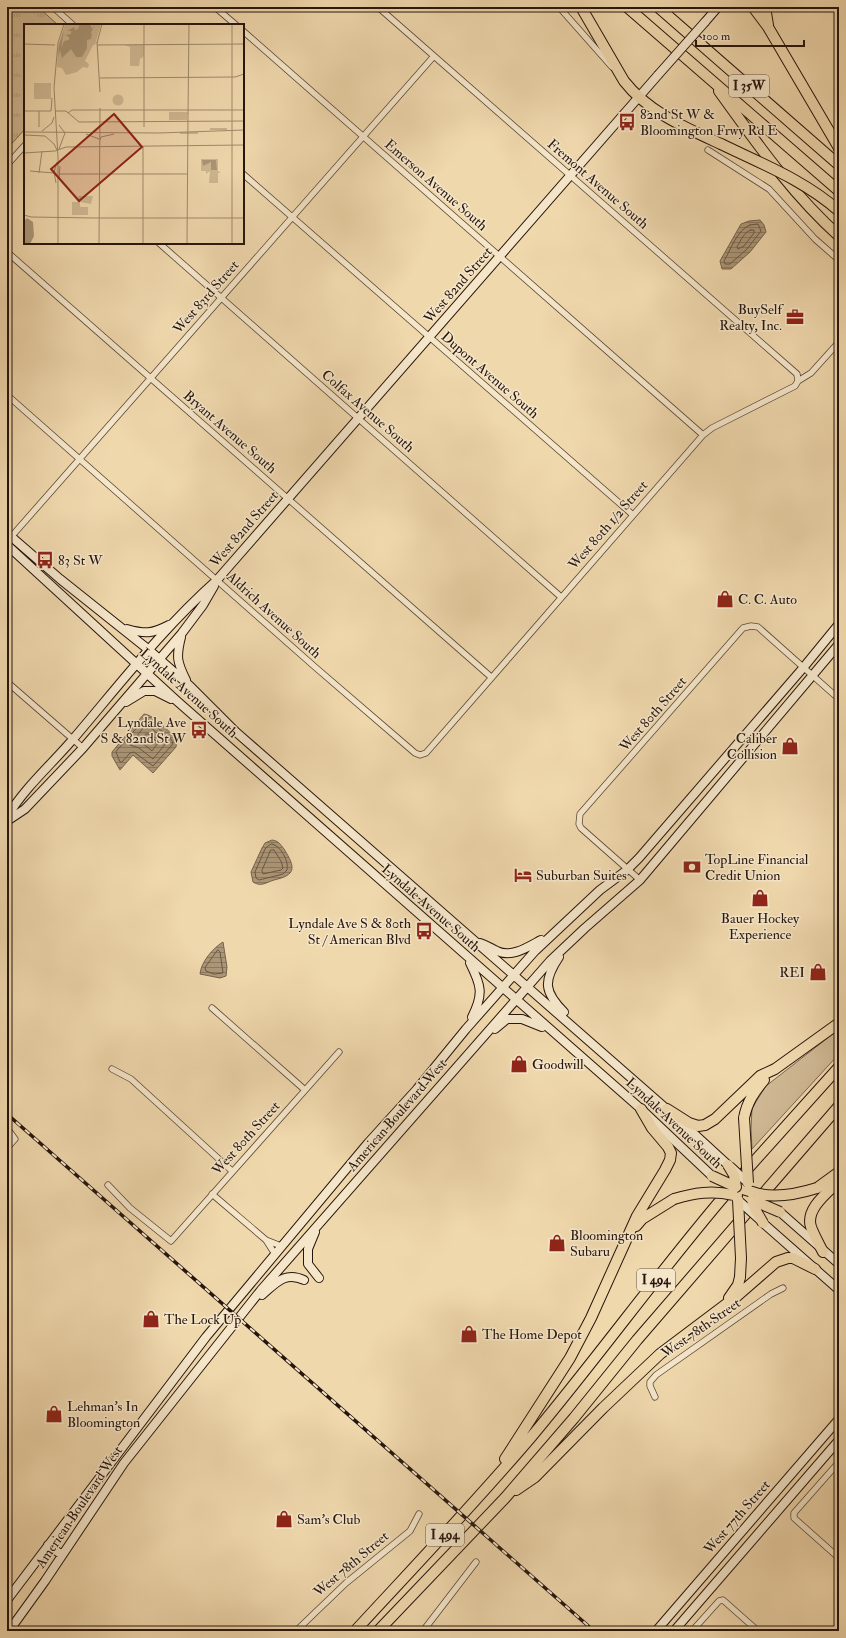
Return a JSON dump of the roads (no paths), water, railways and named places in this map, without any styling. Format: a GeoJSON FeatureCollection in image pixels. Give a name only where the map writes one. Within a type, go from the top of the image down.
{"type":"FeatureCollection","features":[{"type":"Feature","properties":{"kind":"highway"},"geometry":{"type":"LineString","coordinates":[[581,7],[624,81],[639,97],[660,113],[687,128],[798,181],[815,191],[839,211]]}},
{"type":"Feature","properties":{"kind":"highway","name":"I 35W"},"geometry":{"type":"LineString","coordinates":[[627,7],[839,191]]}},
{"type":"Feature","properties":{"kind":"highway","name":"I 35W"},"geometry":{"type":"LineString","coordinates":[[658,7],[839,165]]}},
{"type":"Feature","properties":{"kind":"highway"},"geometry":{"type":"LineString","coordinates":[[753,7],[768,27],[839,148]]}},
{"type":"Feature","properties":{"kind":"highway"},"geometry":{"type":"LineString","coordinates":[[764,7],[768,27]]}},
{"type":"Feature","properties":{"kind":"highway"},"geometry":{"type":"LineString","coordinates":[[707,75],[767,158],[802,199],[839,236]]}},
{"type":"Feature","properties":{"kind":"highway"},"geometry":{"type":"LineString","coordinates":[[667,1109],[689,1123],[698,1126],[705,1125],[715,1119],[760,1076],[775,1069],[839,1023]]}},
{"type":"Feature","properties":{"kind":"highway","name":"I 494"},"geometry":{"type":"LineString","coordinates":[[355,1631],[478,1498],[566,1395],[700,1224],[839,1067]]}},
{"type":"Feature","properties":{"kind":"highway"},"geometry":{"type":"LineString","coordinates":[[763,1223],[756,1212],[752,1192],[744,1118],[746,1107],[754,1092],[775,1069]]}},
{"type":"Feature","properties":{"kind":"highway","name":"I 494"},"geometry":{"type":"LineString","coordinates":[[378,1631],[505,1498],[574,1418],[642,1334],[839,1106]]}},
{"type":"Feature","properties":{"kind":"highway"},"geometry":{"type":"LineString","coordinates":[[478,1498],[527,1427],[570,1358],[591,1318],[637,1216],[666,1170],[671,1153],[668,1147],[652,1128],[641,1109]]}},
{"type":"Feature","properties":{"kind":"highway"},"geometry":{"type":"LineString","coordinates":[[717,1312],[733,1294],[738,1285],[741,1264],[734,1175],[728,1165]]}},
{"type":"Feature","properties":{"kind":"highway"},"geometry":{"type":"LineString","coordinates":[[631,1232],[642,1219],[674,1199],[700,1193],[714,1192],[736,1194],[752,1192],[777,1196],[790,1195],[816,1188],[839,1172]]}},
{"type":"Feature","properties":{"kind":"highway"},"geometry":{"type":"LineString","coordinates":[[712,1176],[736,1194]]}},
{"type":"Feature","properties":{"kind":"highway"},"geometry":{"type":"LineString","coordinates":[[823,1252],[811,1226],[810,1218],[820,1200],[839,1181]]}},
{"type":"Feature","properties":{"kind":"highway"},"geometry":{"type":"LineString","coordinates":[[752,1192],[780,1212]]}},
{"type":"Feature","properties":{"kind":"highway"},"geometry":{"type":"LineString","coordinates":[[505,1498],[535,1477],[603,1408],[660,1354],[717,1312],[776,1262],[793,1258],[816,1270]]}},
{"type":"Feature","properties":{"kind":"main road","name":"West 82nd Street"},"geometry":{"type":"LineString","coordinates":[[7,817],[16,803],[73,740],[174,621],[217,580],[718,7]]}},
{"type":"Feature","properties":{"kind":"main road","name":"Lyndale Avenue South"},"geometry":{"type":"LineString","coordinates":[[9,535],[60,579],[160,659],[190,686],[236,732],[667,1109],[728,1165],[752,1192]]}},
{"type":"Feature","properties":{"kind":"main road","name":"Lyndale Avenue South"},"geometry":{"type":"LineString","coordinates":[[7,545],[177,701],[641,1109],[712,1176]]}},
{"type":"Feature","properties":{"kind":"main road","name":"West 82nd Street"},"geometry":{"type":"LineString","coordinates":[[7,821],[24,810],[83,748],[182,633],[203,605],[217,580]]}},
{"type":"Feature","properties":{"kind":"main road"},"geometry":{"type":"LineString","coordinates":[[123,628],[148,633],[158,630],[174,621]]}},
{"type":"Feature","properties":{"kind":"main road","name":"American Boulevard West"},"geometry":{"type":"LineString","coordinates":[[7,1600],[206,1337],[368,1143],[417,1089],[466,1029],[514,974],[551,935],[600,890],[627,870],[803,668],[839,624]]}},
{"type":"Feature","properties":{"kind":"main road"},"geometry":{"type":"LineString","coordinates":[[182,633],[177,652],[178,664],[190,686]]}},
{"type":"Feature","properties":{"kind":"main road","name":"American Boulevard West"},"geometry":{"type":"LineString","coordinates":[[9,1631],[124,1463],[247,1307],[527,986],[568,944],[640,880],[839,644]]}},
{"type":"Feature","properties":{"kind":"main road"},"geometry":{"type":"LineString","coordinates":[[116,710],[144,691],[155,691],[177,701]]}},
{"type":"Feature","properties":{"kind":"main road"},"geometry":{"type":"LineString","coordinates":[[478,943],[508,954],[551,935]]}},
{"type":"Feature","properties":{"kind":"main road"},"geometry":{"type":"LineString","coordinates":[[568,944],[555,964],[549,978],[548,990],[554,1002],[564,1012],[572,1026]]}},
{"type":"Feature","properties":{"kind":"main road"},"geometry":{"type":"LineString","coordinates":[[466,1029],[478,1007],[481,994],[478,979],[468,958]]}},
{"type":"Feature","properties":{"kind":"main road"},"geometry":{"type":"LineString","coordinates":[[480,1040],[507,1019],[522,1019],[551,1031]]}},
{"type":"Feature","properties":{"kind":"main road"},"geometry":{"type":"LineString","coordinates":[[736,1194],[763,1223],[839,1290]]}},
{"type":"Feature","properties":{"kind":"main road"},"geometry":{"type":"LineString","coordinates":[[780,1212],[823,1252],[839,1264]]}},
{"type":"Feature","properties":{"kind":"main road"},"geometry":{"type":"LineString","coordinates":[[318,1226],[308,1249],[308,1264],[319,1278]]}},
{"type":"Feature","properties":{"kind":"main road"},"geometry":{"type":"LineString","coordinates":[[247,1307],[287,1276],[296,1276],[304,1280]]}},
{"type":"Feature","properties":{"kind":"main road","name":"West 77th Street"},"geometry":{"type":"LineString","coordinates":[[656,1631],[839,1419]]}},
{"type":"Feature","properties":{"kind":"main road","name":"West 77th Street"},"geometry":{"type":"LineString","coordinates":[[674,1631],[839,1440]]}},
{"type":"Feature","properties":{"kind":"main road"},"geometry":{"type":"LineString","coordinates":[[48,1545],[62,1554]]}},
{"type":"Feature","properties":{"kind":"street"},"geometry":{"type":"LineString","coordinates":[[53,7],[73,24]]}},
{"type":"Feature","properties":{"kind":"street"},"geometry":{"type":"LineString","coordinates":[[215,7],[235,24]]}},
{"type":"Feature","properties":{"kind":"street","name":"Fremont Avenue South"},"geometry":{"type":"LineString","coordinates":[[378,7],[796,374],[798,381]]}},
{"type":"Feature","properties":{"kind":"street"},"geometry":{"type":"LineString","coordinates":[[559,7],[624,81]]}},
{"type":"Feature","properties":{"kind":"street","name":"Emerson Avenue South"},"geometry":{"type":"LineString","coordinates":[[244,32],[703,435]]}},
{"type":"Feature","properties":{"kind":"street","name":"West 83rd Street"},"geometry":{"type":"LineString","coordinates":[[9,535],[80,459],[434,56]]}},
{"type":"Feature","properties":{"kind":"street"},"geometry":{"type":"LineString","coordinates":[[7,165],[24,146]]}},
{"type":"Feature","properties":{"kind":"street"},"geometry":{"type":"LineString","coordinates":[[708,150],[768,190],[815,239],[839,260]]}},
{"type":"Feature","properties":{"kind":"street","name":"Dupont Avenue South"},"geometry":{"type":"LineString","coordinates":[[244,175],[633,515]]}},
{"type":"Feature","properties":{"kind":"street","name":"Colfax Avenue South"},"geometry":{"type":"LineString","coordinates":[[160,244],[561,597]]}},
{"type":"Feature","properties":{"kind":"street","name":"Bryant Avenue South"},"geometry":{"type":"LineString","coordinates":[[7,252],[491,677]]}},
{"type":"Feature","properties":{"kind":"street","name":"West 80th 1/2 Street"},"geometry":{"type":"LineString","coordinates":[[420,755],[426,753],[703,435],[712,428],[795,386],[798,381],[812,373],[839,342]]}},
{"type":"Feature","properties":{"kind":"street","name":"Aldrich Avenue South"},"geometry":{"type":"LineString","coordinates":[[7,395],[350,698],[415,753],[420,755]]}},
{"type":"Feature","properties":{"kind":"street","name":"West 80th Street"},"geometry":{"type":"LineString","coordinates":[[627,870],[581,828],[579,824],[580,814],[743,628],[758,626],[803,668]]}},
{"type":"Feature","properties":{"kind":"street"},"geometry":{"type":"LineString","coordinates":[[803,668],[839,699]]}},
{"type":"Feature","properties":{"kind":"street"},"geometry":{"type":"LineString","coordinates":[[7,682],[83,748]]}},
{"type":"Feature","properties":{"kind":"street"},"geometry":{"type":"LineString","coordinates":[[627,870],[640,880]]}},
{"type":"Feature","properties":{"kind":"street"},"geometry":{"type":"LineString","coordinates":[[212,1008],[305,1090]]}},
{"type":"Feature","properties":{"kind":"street","name":"West 80th Street"},"geometry":{"type":"LineString","coordinates":[[108,1185],[130,1208],[171,1241],[339,1052]]}},
{"type":"Feature","properties":{"kind":"street"},"geometry":{"type":"LineString","coordinates":[[112,1069],[131,1079],[232,1171]]}},
{"type":"Feature","properties":{"kind":"street"},"geometry":{"type":"LineString","coordinates":[[7,1128],[15,1139],[7,1148]]}},
{"type":"Feature","properties":{"kind":"street"},"geometry":{"type":"LineString","coordinates":[[212,1194],[266,1240],[275,1254]]}},
{"type":"Feature","properties":{"kind":"street"},"geometry":{"type":"LineString","coordinates":[[266,1240],[281,1246]]}},
{"type":"Feature","properties":{"kind":"street","name":"West 78th Street"},"geometry":{"type":"LineString","coordinates":[[655,1397],[650,1386],[650,1382],[656,1375],[760,1301],[783,1288]]}},
{"type":"Feature","properties":{"kind":"street"},"geometry":{"type":"LineString","coordinates":[[839,1462],[794,1513],[794,1518],[839,1558]]}},
{"type":"Feature","properties":{"kind":"street","name":"West 78th Street"},"geometry":{"type":"LineString","coordinates":[[296,1631],[346,1583],[410,1531],[419,1514]]}},
{"type":"Feature","properties":{"kind":"street"},"geometry":{"type":"LineString","coordinates":[[426,1630],[476,1562]]}},
{"type":"Feature","properties":{"kind":"street"},"geometry":{"type":"LineString","coordinates":[[692,1631],[719,1601],[723,1600],[758,1631]]}},
{"type":"Feature","properties":{"kind":"water"},"geometry":{"type":"Polygon","coordinates":[[[760,220],[764,225],[766,232],[750,252],[731,269],[722,269],[720,261],[741,224],[749,221],[760,220]]]}},
{"type":"Feature","properties":{"kind":"water"},"geometry":{"type":"Polygon","coordinates":[[[144,714],[152,717],[162,724],[177,740],[176,747],[153,773],[133,755],[120,770],[112,756],[112,752],[144,714]]]}},
{"type":"Feature","properties":{"kind":"water"},"geometry":{"type":"Polygon","coordinates":[[[272,840],[278,842],[284,849],[291,861],[292,870],[287,876],[263,884],[258,884],[253,882],[251,872],[265,843],[272,840]]]}},
{"type":"Feature","properties":{"kind":"water"},"geometry":{"type":"Polygon","coordinates":[[[223,942],[227,967],[226,976],[220,978],[200,974],[208,956],[223,942]]]}},
{"type":"Feature","properties":{"kind":"railway"},"geometry":{"type":"LineString","coordinates":[[7,1114],[594,1631]]}},
{"type":"Feature","properties":{"kind":"place","name":"82nd St W & Bloomington Frwy Rd E"},"geometry":{"type":"Point","coordinates":[627,122]}},
{"type":"Feature","properties":{"kind":"place","name":"BuySelf Realty, Inc."},"geometry":{"type":"Point","coordinates":[795,317]}},
{"type":"Feature","properties":{"kind":"place","name":"83 St W"},"geometry":{"type":"Point","coordinates":[45,560]}},
{"type":"Feature","properties":{"kind":"place","name":"C. C. Auto"},"geometry":{"type":"Point","coordinates":[725,599]}},
{"type":"Feature","properties":{"kind":"place","name":"Lyndale Ave S & 82nd St W"},"geometry":{"type":"Point","coordinates":[199,730]}},
{"type":"Feature","properties":{"kind":"place","name":"Caliber Collision"},"geometry":{"type":"Point","coordinates":[790,746]}},
{"type":"Feature","properties":{"kind":"place","name":"TopLine Financial Credit Union"},"geometry":{"type":"Point","coordinates":[692,867]}},
{"type":"Feature","properties":{"kind":"place","name":"Suburban Suites"},"geometry":{"type":"Point","coordinates":[523,875]}},
{"type":"Feature","properties":{"kind":"place","name":"Bauer Hockey Experience"},"geometry":{"type":"Point","coordinates":[760,898]}},
{"type":"Feature","properties":{"kind":"place","name":"Lyndale Ave S & 80th St / American Blvd"},"geometry":{"type":"Point","coordinates":[424,931]}},
{"type":"Feature","properties":{"kind":"place","name":"REI"},"geometry":{"type":"Point","coordinates":[818,972]}},
{"type":"Feature","properties":{"kind":"place","name":"Goodwill"},"geometry":{"type":"Point","coordinates":[519,1064]}},
{"type":"Feature","properties":{"kind":"place","name":"Bloomington Subaru"},"geometry":{"type":"Point","coordinates":[557,1243]}},
{"type":"Feature","properties":{"kind":"place","name":"The Lock Up"},"geometry":{"type":"Point","coordinates":[151,1319]}},
{"type":"Feature","properties":{"kind":"place","name":"The Home Depot"},"geometry":{"type":"Point","coordinates":[469,1334]}},
{"type":"Feature","properties":{"kind":"place","name":"Lehman's In Bloomington"},"geometry":{"type":"Point","coordinates":[54,1414]}},
{"type":"Feature","properties":{"kind":"place","name":"Sam's Club"},"geometry":{"type":"Point","coordinates":[284,1519]}}]}
